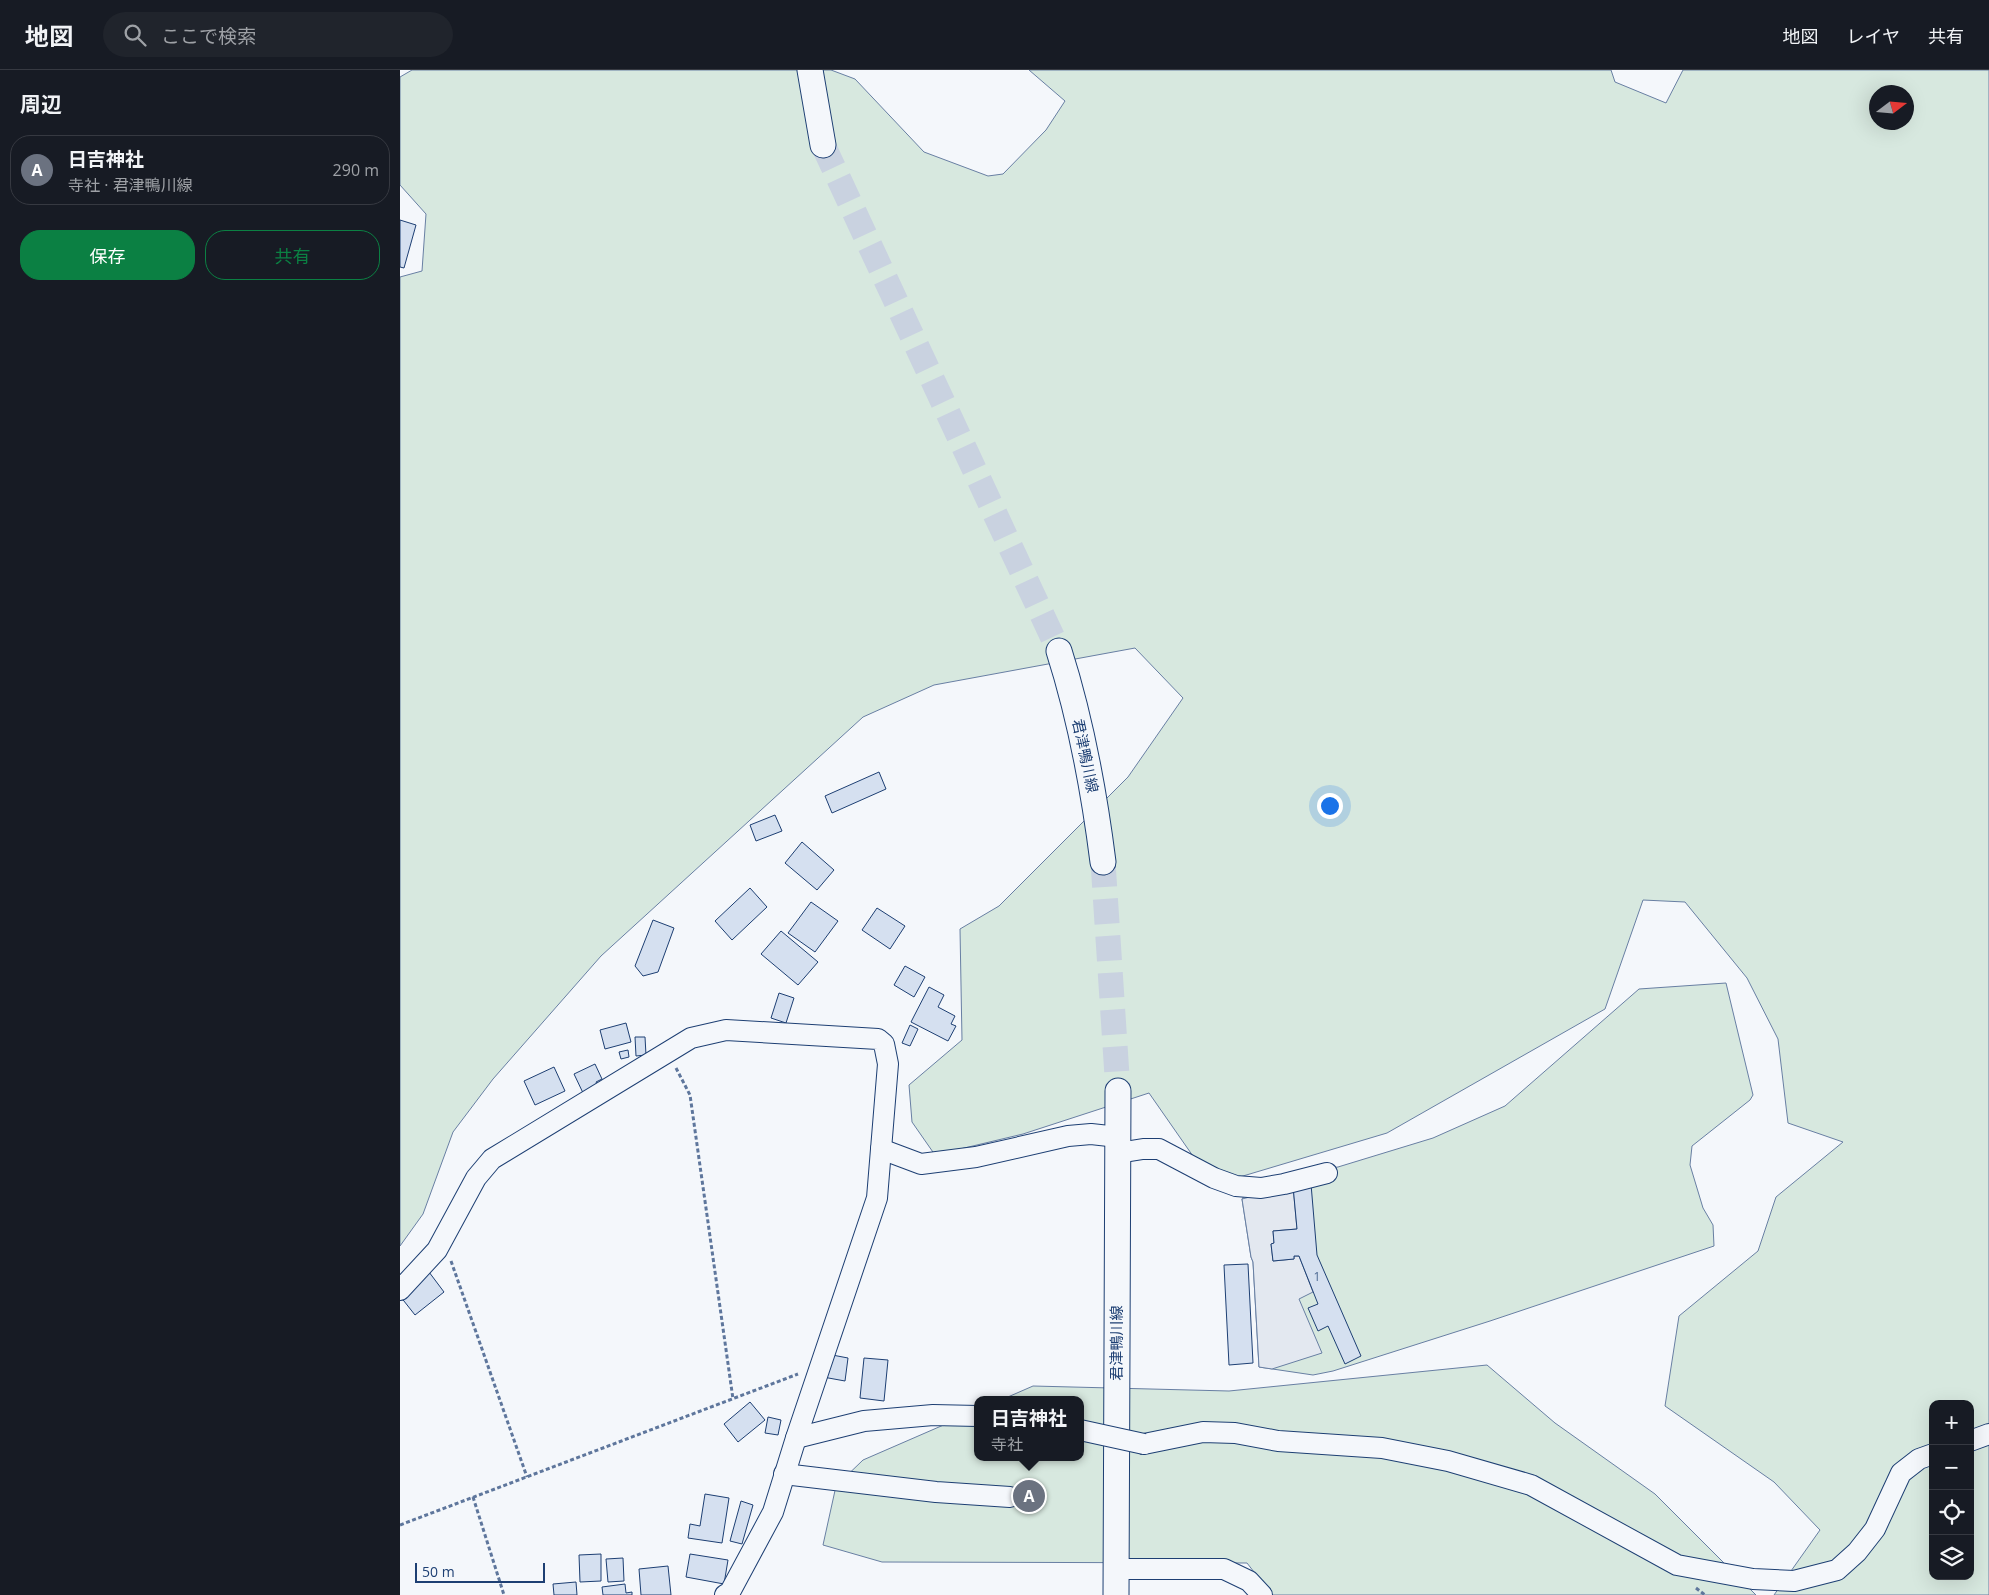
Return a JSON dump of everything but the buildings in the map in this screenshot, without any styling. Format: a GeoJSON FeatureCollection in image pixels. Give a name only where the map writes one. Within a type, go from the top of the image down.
{"type":"FeatureCollection","features":[{"type":"Feature","properties":{"kind":"main road"},"geometry":{"type":"LineString","coordinates":[[810,70],[823,146]]}},
{"type":"Feature","properties":{"kind":"main road","name":"君津鴨川線"},"geometry":{"type":"LineString","coordinates":[[1059,651],[1080,728],[1095,804],[1103,862]]}},
{"type":"Feature","properties":{"kind":"main road","name":"君津鴨川線"},"geometry":{"type":"LineString","coordinates":[[1116,1595],[1118,1091]]}},
{"type":"Feature","properties":{"kind":"street"},"geometry":{"type":"LineString","coordinates":[[400,1290],[437,1250],[476,1178],[492,1159],[691,1038],[726,1030],[878,1039],[884,1044],[888,1064],[877,1198],[784,1474],[773,1512],[730,1592],[724,1595]]}},
{"type":"Feature","properties":{"kind":"street"},"geometry":{"type":"LineString","coordinates":[[881,1149],[921,1164],[976,1157],[1068,1136],[1091,1134],[1118,1144],[1143,1149],[1159,1149],[1214,1178],[1236,1186],[1261,1188],[1327,1173]]}},
{"type":"Feature","properties":{"kind":"street"},"geometry":{"type":"LineString","coordinates":[[796,1438],[864,1421],[933,1415],[974,1416]]}},
{"type":"Feature","properties":{"kind":"street"},"geometry":{"type":"LineString","coordinates":[[1084,1431],[1144,1444],[1203,1432],[1235,1433],[1278,1441],[1382,1448],[1448,1461],[1531,1484],[1677,1565],[1753,1579],[1794,1581],[1836,1570],[1857,1552],[1875,1529],[1901,1473],[1919,1459],[1929,1455]]}},
{"type":"Feature","properties":{"kind":"street"},"geometry":{"type":"LineString","coordinates":[[1974,1440],[1989,1434]]}},
{"type":"Feature","properties":{"kind":"street"},"geometry":{"type":"LineString","coordinates":[[784,1474],[936,1492],[1010,1497]]}},
{"type":"Feature","properties":{"kind":"street"},"geometry":{"type":"LineString","coordinates":[[1116,1569],[1224,1569],[1249,1581],[1262,1595]]}},
{"type":"Feature","properties":{"kind":"path"},"geometry":{"type":"LineString","coordinates":[[666,1053],[685,1082],[690,1095],[733,1399]]}},
{"type":"Feature","properties":{"kind":"path"},"geometry":{"type":"LineString","coordinates":[[443,1239],[527,1477]]}},
{"type":"Feature","properties":{"kind":"path"},"geometry":{"type":"LineString","coordinates":[[400,1525],[820,1366]]}},
{"type":"Feature","properties":{"kind":"path"},"geometry":{"type":"LineString","coordinates":[[473,1498],[504,1595]]}},
{"type":"Feature","properties":{"kind":"shaded area"},"geometry":{"type":"Polygon","coordinates":[[[412,70],[831,70],[855,79],[924,152],[988,176],[1003,174],[1046,130],[1065,101],[1029,70],[1611,70],[1615,82],[1666,103],[1683,70],[1989,70],[1989,1595],[1774,1595],[1820,1530],[1774,1482],[1665,1406],[1679,1316],[1758,1251],[1776,1197],[1843,1142],[1788,1123],[1778,1039],[1747,978],[1685,902],[1643,900],[1605,1009],[1387,1133],[1233,1179],[1195,1159],[1149,1093],[1023,1134],[935,1155],[912,1122],[909,1085],[962,1040],[960,929],[999,906],[1128,777],[1183,698],[1135,648],[934,685],[863,717],[601,956],[493,1079],[453,1132],[423,1214],[400,1246],[400,277],[422,271],[426,214],[400,185],[400,77],[412,70]]]}},
{"type":"Feature","properties":{"kind":"shaded area"},"geometry":{"type":"Polygon","coordinates":[[[1726,983],[1753,1095],[1750,1100],[1692,1146],[1690,1165],[1703,1208],[1713,1225],[1714,1246],[1333,1371],[1313,1375],[1259,1367],[1253,1262],[1242,1199],[1251,1186],[1307,1171],[1338,1167],[1433,1138],[1505,1106],[1639,989],[1726,983]]]}},
{"type":"Feature","properties":{"kind":"shaded area"},"geometry":{"type":"Polygon","coordinates":[[[1293,1186],[1297,1229],[1273,1231],[1274,1243],[1271,1244],[1273,1261],[1294,1259],[1294,1256],[1299,1256],[1313,1292],[1299,1299],[1322,1353],[1272,1369],[1259,1367],[1253,1262],[1242,1199],[1293,1186]]]}},
{"type":"Feature","properties":{"kind":"shaded area"},"geometry":{"type":"Polygon","coordinates":[[[1487,1365],[1555,1423],[1655,1494],[1756,1595],[1272,1595],[1247,1563],[882,1562],[823,1545],[836,1486],[863,1460],[974,1412],[974,1461],[1084,1461],[1084,1396],[1010,1396],[1033,1386],[1229,1391],[1487,1365]]]}},
{"type":"Feature","properties":{"kind":"tunnel"},"geometry":{"type":"LineString","coordinates":[[823,145],[1059,651]]}},
{"type":"Feature","properties":{"kind":"tunnel"},"geometry":{"type":"LineString","coordinates":[[1103,862],[1118,1091]]}},
{"type":"Feature","properties":{"kind":"place","name":"日吉神社"},"geometry":{"type":"Point","coordinates":[1029,1496]}}]}
